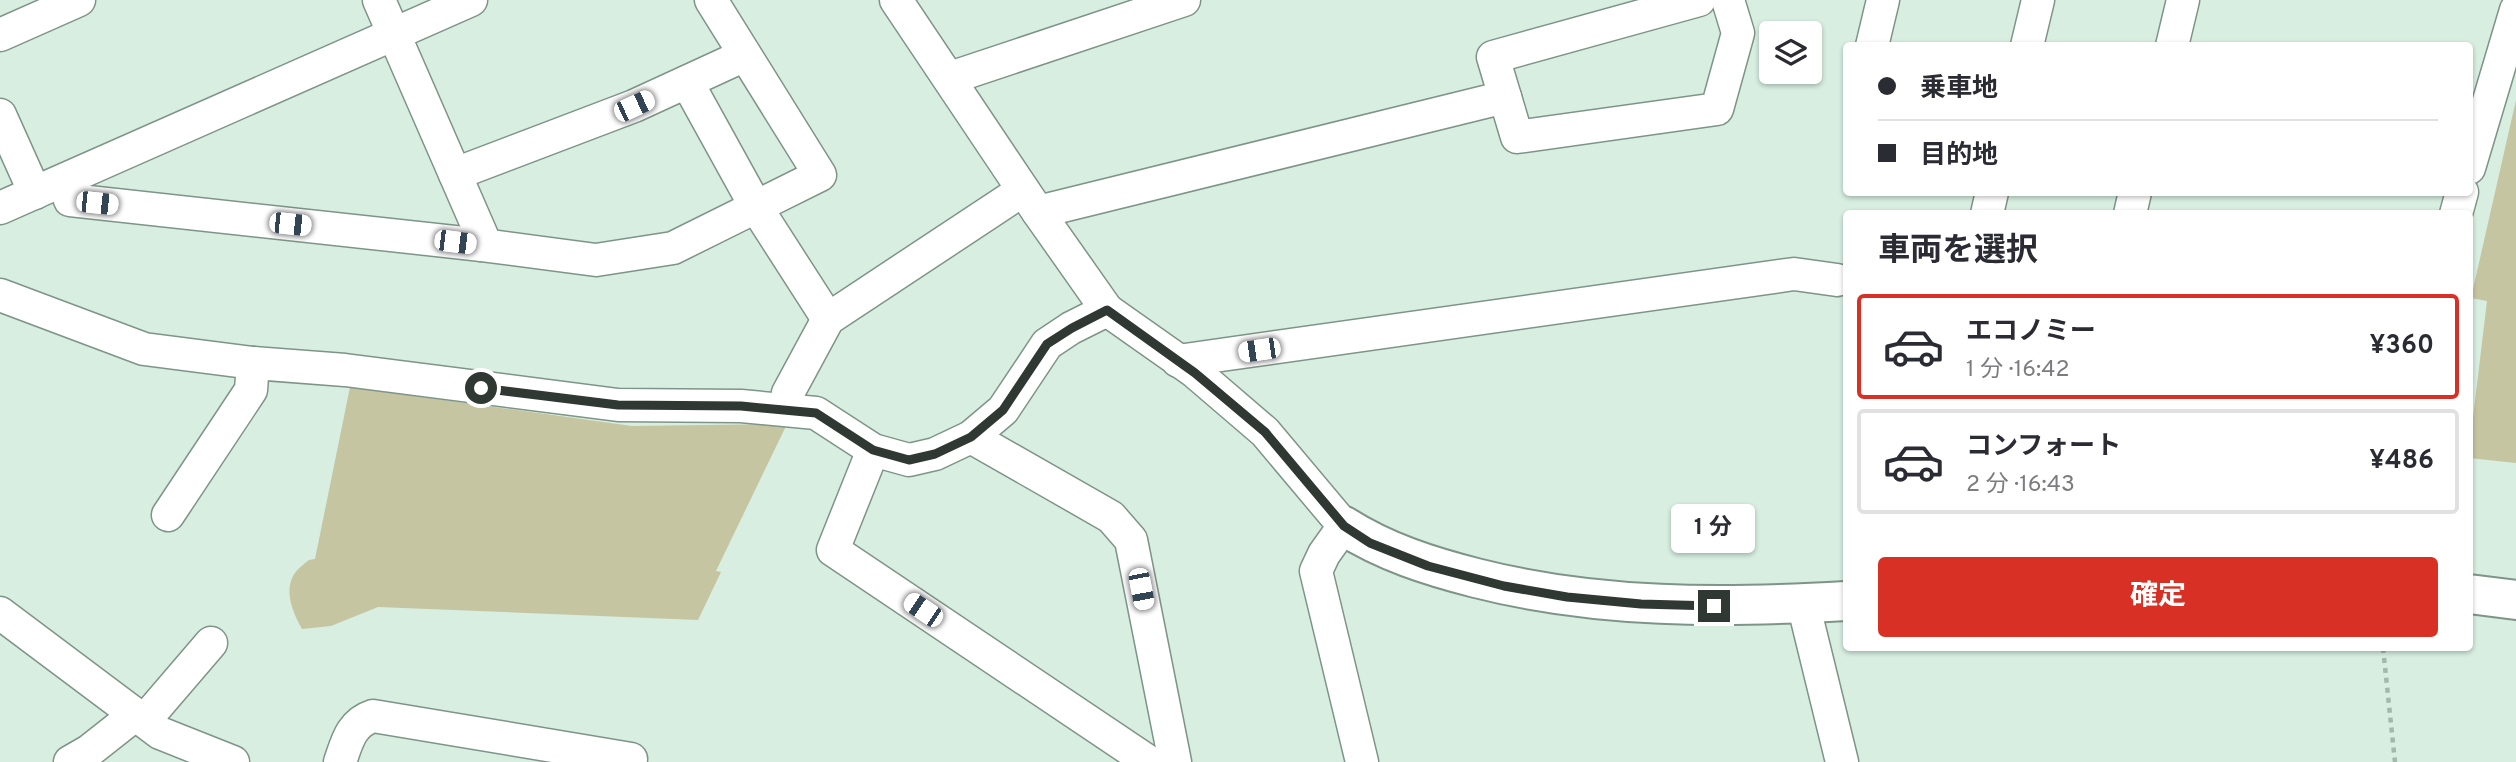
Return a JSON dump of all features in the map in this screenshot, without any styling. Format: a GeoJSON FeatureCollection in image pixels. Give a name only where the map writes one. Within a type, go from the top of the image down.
{"type":"FeatureCollection","features":[{"type":"Feature","properties":{"kind":"street"},"geometry":{"type":"LineString","coordinates":[[0,35],[79,0]]}},
{"type":"Feature","properties":{"kind":"street"},"geometry":{"type":"LineString","coordinates":[[379,0],[482,236],[482,245]]}},
{"type":"Feature","properties":{"kind":"street"},"geometry":{"type":"LineString","coordinates":[[0,208],[471,0]]}},
{"type":"Feature","properties":{"kind":"street"},"geometry":{"type":"LineString","coordinates":[[0,115],[49,187],[70,200],[596,260],[673,248],[820,175],[711,0]]}},
{"type":"Feature","properties":{"kind":"street"},"geometry":{"type":"LineString","coordinates":[[897,0],[1030,201],[1107,310],[1178,361],[1265,432],[1344,526],[1370,543],[1428,566],[1504,586],[1567,597],[1739,607],[1843,601]]}},
{"type":"Feature","properties":{"kind":"street"},"geometry":{"type":"LineString","coordinates":[[950,78],[1184,0]]}},
{"type":"Feature","properties":{"kind":"street"},"geometry":{"type":"LineString","coordinates":[[1699,0],[1493,57],[1517,137],[1717,108],[1738,33],[1728,0]]}},
{"type":"Feature","properties":{"kind":"street"},"geometry":{"type":"LineString","coordinates":[[1873,42],[1883,0]]}},
{"type":"Feature","properties":{"kind":"street"},"geometry":{"type":"LineString","coordinates":[[2028,42],[2038,0]]}},
{"type":"Feature","properties":{"kind":"street"},"geometry":{"type":"LineString","coordinates":[[2173,42],[2183,0]]}},
{"type":"Feature","properties":{"kind":"street"},"geometry":{"type":"LineString","coordinates":[[2473,155],[2516,10]]}},
{"type":"Feature","properties":{"kind":"street"},"geometry":{"type":"LineString","coordinates":[[455,174],[634,106],[745,55]]}},
{"type":"Feature","properties":{"kind":"street"},"geometry":{"type":"LineString","coordinates":[[687,82],[756,206],[828,319]]}},
{"type":"Feature","properties":{"kind":"street"},"geometry":{"type":"LineString","coordinates":[[785,408],[788,393],[828,319],[1030,201],[1505,97]]}},
{"type":"Feature","properties":{"kind":"street"},"geometry":{"type":"LineString","coordinates":[[1178,361],[1794,274],[1837,280]]}},
{"type":"Feature","properties":{"kind":"street"},"geometry":{"type":"LineString","coordinates":[[4,304],[144,349],[253,363],[345,370],[618,405],[785,408],[816,413],[873,450],[909,460],[935,454],[971,437],[1003,410],[1047,344],[1107,310]]}},
{"type":"Feature","properties":{"kind":"street"},"geometry":{"type":"LineString","coordinates":[[168,515],[251,390],[253,363]]}},
{"type":"Feature","properties":{"kind":"street"},"geometry":{"type":"LineString","coordinates":[[971,437],[1111,517],[1131,540],[1175,762]]}},
{"type":"Feature","properties":{"kind":"street"},"geometry":{"type":"LineString","coordinates":[[873,450],[833,550],[1149,762]]}},
{"type":"Feature","properties":{"kind":"street"},"geometry":{"type":"LineString","coordinates":[[1344,526],[1324,554],[1316,571],[1362,762]]}},
{"type":"Feature","properties":{"kind":"street"},"geometry":{"type":"LineString","coordinates":[[2473,595],[2516,600]]}},
{"type":"Feature","properties":{"kind":"street"},"geometry":{"type":"LineString","coordinates":[[1803,604],[1842,762]]}},
{"type":"Feature","properties":{"kind":"street"},"geometry":{"type":"LineString","coordinates":[[0,613],[160,733],[233,762]]}},
{"type":"Feature","properties":{"kind":"street"},"geometry":{"type":"LineString","coordinates":[[70,762],[141,717],[211,643]]}},
{"type":"Feature","properties":{"kind":"street"},"geometry":{"type":"LineString","coordinates":[[340,762],[355,726],[373,716],[515,751],[631,759]]}},
{"type":"Feature","properties":{"kind":"path"},"geometry":{"type":"LineString","coordinates":[[2383,651],[2395,762]]}},
{"type":"Feature","properties":{"kind":"green space"},"geometry":{"type":"Polygon","coordinates":[[[2516,100],[2516,463],[2473,458],[2473,418],[2487,301],[2473,298],[2516,100]]]}},
{"type":"Feature","properties":{"kind":"green space"},"geometry":{"type":"Polygon","coordinates":[[[350,387],[632,426],[787,424],[716,571],[721,572],[698,620],[378,607],[331,626],[302,629],[291,604],[290,583],[298,569],[309,560],[315,559],[350,387]]]}},
{"type":"Feature","properties":{"kind":"route"},"geometry":{"type":"LineString","coordinates":[[481,388],[618,405],[741,406],[816,413],[873,450],[909,460],[935,454],[971,437],[1003,410],[1047,344],[1107,310],[1195,373],[1265,432],[1344,526],[1370,543],[1428,566],[1504,586],[1567,597],[1641,604],[1714,606]]}}]}
